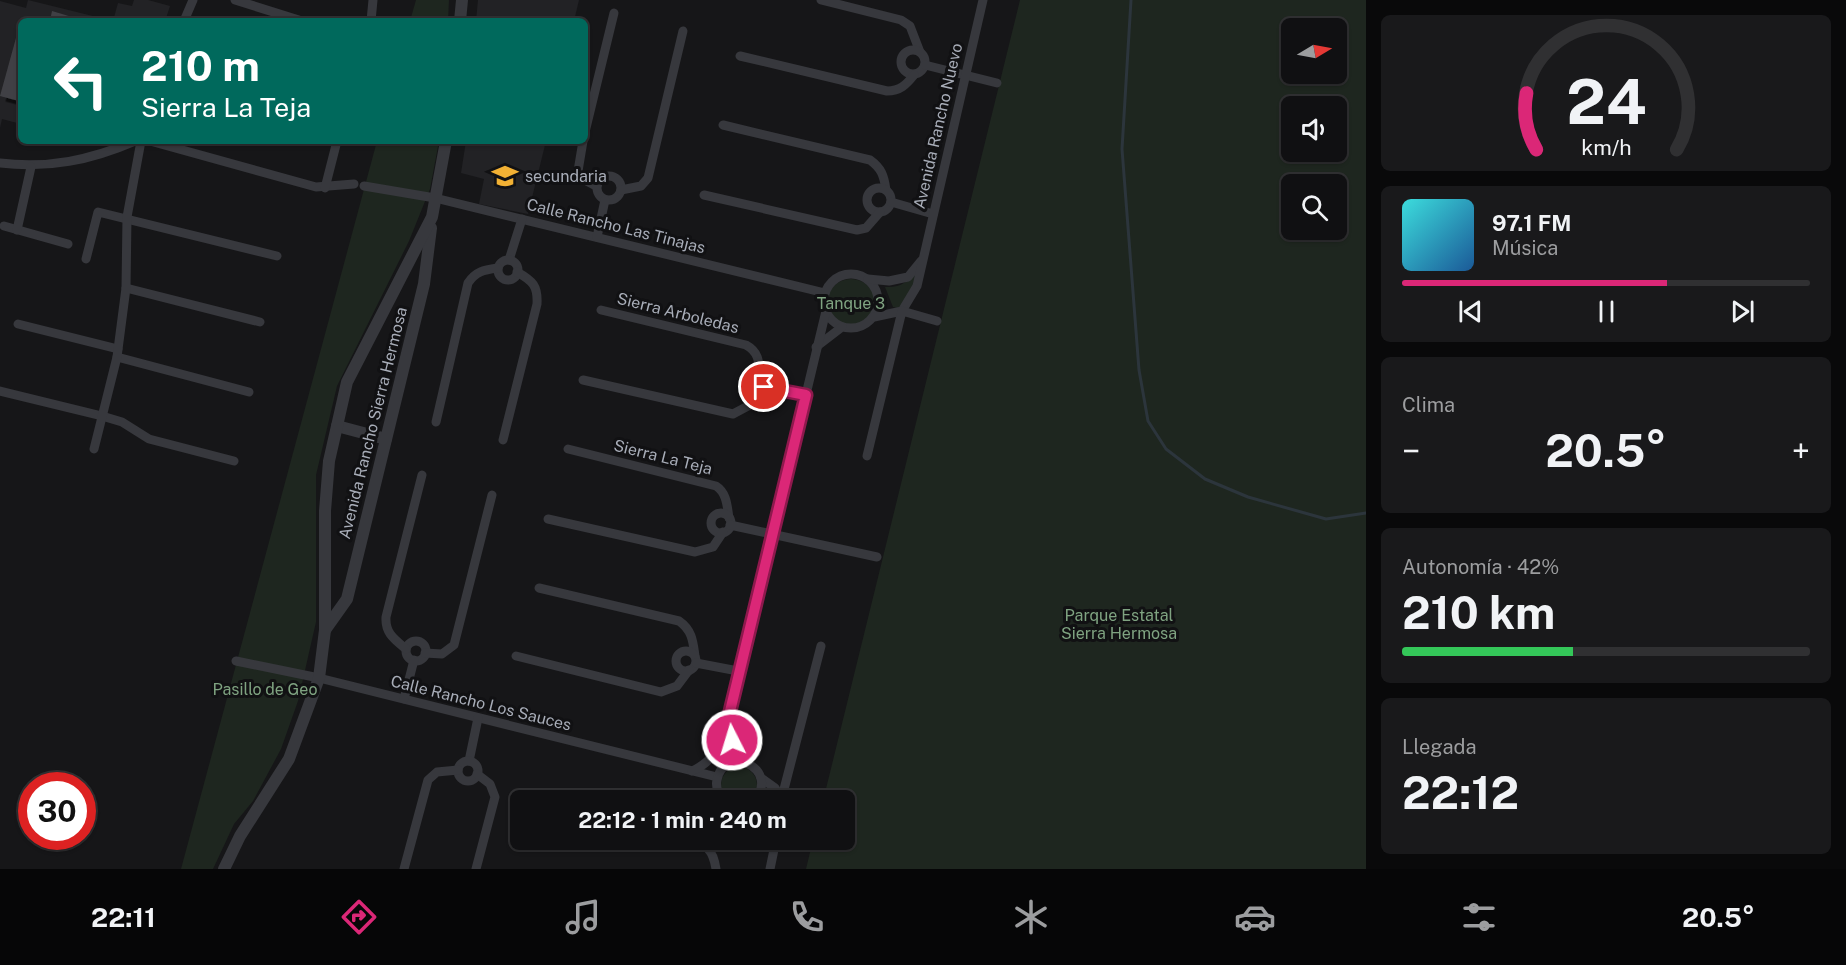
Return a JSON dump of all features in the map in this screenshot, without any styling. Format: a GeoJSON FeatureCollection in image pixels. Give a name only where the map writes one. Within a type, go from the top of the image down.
{"type":"FeatureCollection","features":[{"type":"Feature","properties":{"kind":"street"},"geometry":{"type":"LineString","coordinates":[[185,18],[193,0]]}},
{"type":"Feature","properties":{"kind":"street"},"geometry":{"type":"LineString","coordinates":[[235,0],[292,18]]}},
{"type":"Feature","properties":{"kind":"street"},"geometry":{"type":"LineString","coordinates":[[371,18],[373,0]]}},
{"type":"Feature","properties":{"kind":"street"},"geometry":{"type":"LineString","coordinates":[[460,18],[462,0]]}},
{"type":"Feature","properties":{"kind":"street"},"geometry":{"type":"LineString","coordinates":[[821,0],[901,20],[910,26],[925,65]]}},
{"type":"Feature","properties":{"kind":"street","name":"Avenida Rancho Nuevo"},"geometry":{"type":"LineString","coordinates":[[867,456],[902,311],[917,286],[983,0]]}},
{"type":"Feature","properties":{"kind":"street"},"geometry":{"type":"LineString","coordinates":[[588,120],[614,14]]}},
{"type":"Feature","properties":{"kind":"street"},"geometry":{"type":"LineString","coordinates":[[621,190],[616,178],[610,176],[599,180],[596,186],[598,194],[605,200],[612,200],[621,190],[641,186],[648,178],[683,31]]}},
{"type":"Feature","properties":{"kind":"street"},"geometry":{"type":"LineString","coordinates":[[914,75],[903,70],[901,59],[909,50],[920,52]]}},
{"type":"Feature","properties":{"kind":"street"},"geometry":{"type":"LineString","coordinates":[[740,56],[887,91],[897,91],[906,85],[925,65]]}},
{"type":"Feature","properties":{"kind":"street"},"geometry":{"type":"LineString","coordinates":[[925,65],[997,83]]}},
{"type":"Feature","properties":{"kind":"street"},"geometry":{"type":"LineString","coordinates":[[723,125],[870,160],[879,167],[885,178],[885,190]]}},
{"type":"Feature","properties":{"kind":"street"},"geometry":{"type":"LineString","coordinates":[[0,163],[31,167],[81,161],[127,144]]}},
{"type":"Feature","properties":{"kind":"street"},"geometry":{"type":"LineString","coordinates":[[94,449],[117,353],[126,288],[127,217],[140,144]]}},
{"type":"Feature","properties":{"kind":"street"},"geometry":{"type":"LineString","coordinates":[[161,144],[325,188],[354,184]]}},
{"type":"Feature","properties":{"kind":"street"},"geometry":{"type":"LineString","coordinates":[[325,188],[336,144]]}},
{"type":"Feature","properties":{"kind":"street","name":"Avenida Rancho Sierra Hermosa"},"geometry":{"type":"LineString","coordinates":[[325,630],[346,599],[386,439],[424,284],[432,217],[445,144]]}},
{"type":"Feature","properties":{"kind":"street"},"geometry":{"type":"LineString","coordinates":[[582,144],[578,171],[584,179],[596,186]]}},
{"type":"Feature","properties":{"kind":"street"},"geometry":{"type":"LineString","coordinates":[[17,230],[31,167]]}},
{"type":"Feature","properties":{"kind":"street","name":"Calle Rancho Las Tinajas"},"geometry":{"type":"LineString","coordinates":[[364,186],[435,198],[825,293]]}},
{"type":"Feature","properties":{"kind":"street"},"geometry":{"type":"LineString","coordinates":[[704,195],[857,230],[866,228],[880,212],[887,209],[891,202],[890,195],[885,190],[873,189],[868,194],[869,206],[880,212]]}},
{"type":"Feature","properties":{"kind":"street"},"geometry":{"type":"LineString","coordinates":[[597,237],[605,200]]}},
{"type":"Feature","properties":{"kind":"street"},"geometry":{"type":"LineString","coordinates":[[891,202],[933,214]]}},
{"type":"Feature","properties":{"kind":"street"},"geometry":{"type":"LineString","coordinates":[[86,259],[98,212],[127,217],[277,256]]}},
{"type":"Feature","properties":{"kind":"street","name":"Avenida Rancho Sierra Hermosa"},"geometry":{"type":"LineString","coordinates":[[224,869],[240,836],[289,759],[319,678],[325,630],[325,511],[329,460],[347,382],[432,217]]}},
{"type":"Feature","properties":{"kind":"street"},"geometry":{"type":"LineString","coordinates":[[509,260],[522,219]]}},
{"type":"Feature","properties":{"kind":"street"},"geometry":{"type":"LineString","coordinates":[[4,226],[68,243]]}},
{"type":"Feature","properties":{"kind":"street"},"geometry":{"type":"LineString","coordinates":[[718,790],[719,749],[726,728],[826,311],[825,293],[838,277],[848,274],[889,281],[908,277],[922,259]]}},
{"type":"Feature","properties":{"kind":"street"},"geometry":{"type":"LineString","coordinates":[[436,422],[468,283],[473,275],[480,271],[498,268],[504,261],[509,260]]}},
{"type":"Feature","properties":{"kind":"street"},"geometry":{"type":"LineString","coordinates":[[509,260],[517,267],[517,272]]}},
{"type":"Feature","properties":{"kind":"street"},"geometry":{"type":"LineString","coordinates":[[498,268],[503,279],[509,280],[517,272]]}},
{"type":"Feature","properties":{"kind":"street"},"geometry":{"type":"LineString","coordinates":[[503,440],[537,304],[538,290],[532,281],[517,272]]}},
{"type":"Feature","properties":{"kind":"street"},"geometry":{"type":"LineString","coordinates":[[868,279],[879,297],[874,317]]}},
{"type":"Feature","properties":{"kind":"street"},"geometry":{"type":"LineString","coordinates":[[126,288],[260,322]]}},
{"type":"Feature","properties":{"kind":"street","name":"Sierra Arboledas"},"geometry":{"type":"LineString","coordinates":[[601,310],[746,345],[753,349],[758,358],[761,390]]}},
{"type":"Feature","properties":{"kind":"street"},"geometry":{"type":"LineString","coordinates":[[826,311],[832,321],[842,327],[854,329],[865,325],[874,317],[902,311],[937,321]]}},
{"type":"Feature","properties":{"kind":"street"},"geometry":{"type":"LineString","coordinates":[[18,324],[249,392]]}},
{"type":"Feature","properties":{"kind":"street"},"geometry":{"type":"LineString","coordinates":[[816,347],[842,327]]}},
{"type":"Feature","properties":{"kind":"street"},"geometry":{"type":"LineString","coordinates":[[760,376],[752,375],[746,380],[749,392],[761,390],[806,395]]}},
{"type":"Feature","properties":{"kind":"street"},"geometry":{"type":"LineString","coordinates":[[583,380],[733,414],[748,406],[761,390]]}},
{"type":"Feature","properties":{"kind":"street"},"geometry":{"type":"LineString","coordinates":[[0,391],[102,416],[122,422],[149,439],[234,460]]}},
{"type":"Feature","properties":{"kind":"street"},"geometry":{"type":"LineString","coordinates":[[337,426],[386,439]]}},
{"type":"Feature","properties":{"kind":"street","name":"Sierra La Teja"},"geometry":{"type":"LineString","coordinates":[[568,449],[716,486],[722,490],[727,500],[728,525]]}},
{"type":"Feature","properties":{"kind":"street"},"geometry":{"type":"LineString","coordinates":[[406,649],[411,642],[417,641],[424,646],[425,653],[423,658],[414,660],[406,654],[406,649],[390,636],[385,627],[422,475]]}},
{"type":"Feature","properties":{"kind":"street"},"geometry":{"type":"LineString","coordinates":[[425,653],[442,654],[454,645],[492,495]]}},
{"type":"Feature","properties":{"kind":"street"},"geometry":{"type":"LineString","coordinates":[[548,519],[695,552],[713,547],[728,525],[877,557]]}},
{"type":"Feature","properties":{"kind":"street"},"geometry":{"type":"LineString","coordinates":[[516,656],[661,692],[677,686],[693,663],[692,638],[687,627],[679,621],[539,588]]}},
{"type":"Feature","properties":{"kind":"street"},"geometry":{"type":"LineString","coordinates":[[784,790],[822,646]]}},
{"type":"Feature","properties":{"kind":"street"},"geometry":{"type":"LineString","coordinates":[[404,699],[414,660]]}},
{"type":"Feature","properties":{"kind":"street","name":"Calle Rancho Los Sauces"},"geometry":{"type":"LineString","coordinates":[[236,661],[319,678],[691,772],[720,773]]}},
{"type":"Feature","properties":{"kind":"street"},"geometry":{"type":"LineString","coordinates":[[693,663],[738,671]]}},
{"type":"Feature","properties":{"kind":"street"},"geometry":{"type":"LineString","coordinates":[[470,762],[478,718]]}},
{"type":"Feature","properties":{"kind":"street"},"geometry":{"type":"LineString","coordinates":[[726,728],[737,751],[773,790]]}},
{"type":"Feature","properties":{"kind":"street"},"geometry":{"type":"LineString","coordinates":[[691,772],[704,766],[719,749]]}},
{"type":"Feature","properties":{"kind":"street"},"geometry":{"type":"LineString","coordinates":[[470,762],[477,768],[477,774],[469,781],[459,775],[458,770],[460,765],[470,762]]}},
{"type":"Feature","properties":{"kind":"street"},"geometry":{"type":"LineString","coordinates":[[720,773],[730,763],[748,763]]}},
{"type":"Feature","properties":{"kind":"street"},"geometry":{"type":"LineString","coordinates":[[404,869],[428,780],[437,772],[458,770]]}},
{"type":"Feature","properties":{"kind":"street"},"geometry":{"type":"LineString","coordinates":[[476,869],[495,797],[490,784],[477,774]]}},
{"type":"Feature","properties":{"kind":"street"},"geometry":{"type":"LineString","coordinates":[[760,790],[761,778]]}},
{"type":"Feature","properties":{"kind":"street"},"geometry":{"type":"LineString","coordinates":[[710,850],[716,869]]}},
{"type":"Feature","properties":{"kind":"street"},"geometry":{"type":"LineString","coordinates":[[770,869],[774,850]]}},
{"type":"Feature","properties":{"kind":"shaded area"},"geometry":{"type":"Polygon","coordinates":[[[28,0],[101,18],[18,18],[18,123],[2,119],[0,128],[0,1],[26,8],[28,0]]]}},
{"type":"Feature","properties":{"kind":"shaded area"},"geometry":{"type":"Polygon","coordinates":[[[134,0],[148,0],[170,6],[166,18],[114,18],[118,3],[132,6],[134,0]]]}},
{"type":"Feature","properties":{"kind":"shaded area"},"geometry":{"type":"Polygon","coordinates":[[[478,0],[579,0],[575,18],[476,18],[478,0]]]}},
{"type":"Feature","properties":{"kind":"shaded area","name":"secundaria"},"geometry":{"type":"Polygon","coordinates":[[[466,144],[545,144],[528,214],[479,204],[484,179],[461,173],[466,144]]]}},
{"type":"Feature","properties":{"kind":"green space"},"geometry":{"type":"Polygon","coordinates":[[[416,0],[449,0],[448,18],[411,18],[416,0]]]}},
{"type":"Feature","properties":{"kind":"green space","name":"Parque Estatal Sierra Hermosa"},"geometry":{"type":"Polygon","coordinates":[[[1020,0],[1366,0],[1366,869],[806,869],[811,850],[855,850],[855,790],[826,790],[1020,0]]]}},
{"type":"Feature","properties":{"kind":"green space","name":"Pasillo de Geo"},"geometry":{"type":"Polygon","coordinates":[[[376,144],[438,144],[430,189],[409,241],[337,386],[316,475],[316,622],[298,701],[281,749],[253,801],[234,824],[213,869],[181,869],[376,144]]]}},
{"type":"Feature","properties":{"kind":"green space"},"geometry":{"type":"Polygon","coordinates":[[[918,270],[909,298],[898,308],[893,307],[885,287],[903,283],[918,270]]]}},
{"type":"Feature","properties":{"kind":"green space","name":"Tanque 3"},"geometry":{"type":"Polygon","coordinates":[[[851,279],[868,286],[875,303],[868,320],[851,327],[834,320],[827,303],[834,286],[851,279]]]}},
{"type":"Feature","properties":{"kind":"green space"},"geometry":{"type":"Polygon","coordinates":[[[739,767],[746,769],[755,778],[756,790],[722,790],[721,785],[727,773],[739,767]]]}},
{"type":"Feature","properties":{"kind":"building"},"geometry":{"type":"Polygon","coordinates":[[[52,11],[72,17],[72,18],[51,18],[52,11]]]}},
{"type":"Feature","properties":{"kind":"building"},"geometry":{"type":"Polygon","coordinates":[[[16,38],[18,38],[18,101],[0,96],[16,38]]]}},
{"type":"Feature","properties":{"kind":"waterway"},"geometry":{"type":"LineString","coordinates":[[1131,0],[1122,149],[1139,370],[1148,421],[1166,449],[1205,479],[1248,497],[1326,519],[1366,513]]}},
{"type":"Feature","properties":{"kind":"place","name":"secundaria"},"geometry":{"type":"Point","coordinates":[505,176]}},
{"type":"Feature","properties":{"kind":"route"},"geometry":{"type":"LineString","coordinates":[[732,740],[726,728],[738,671],[806,395],[764,387]]}}]}
